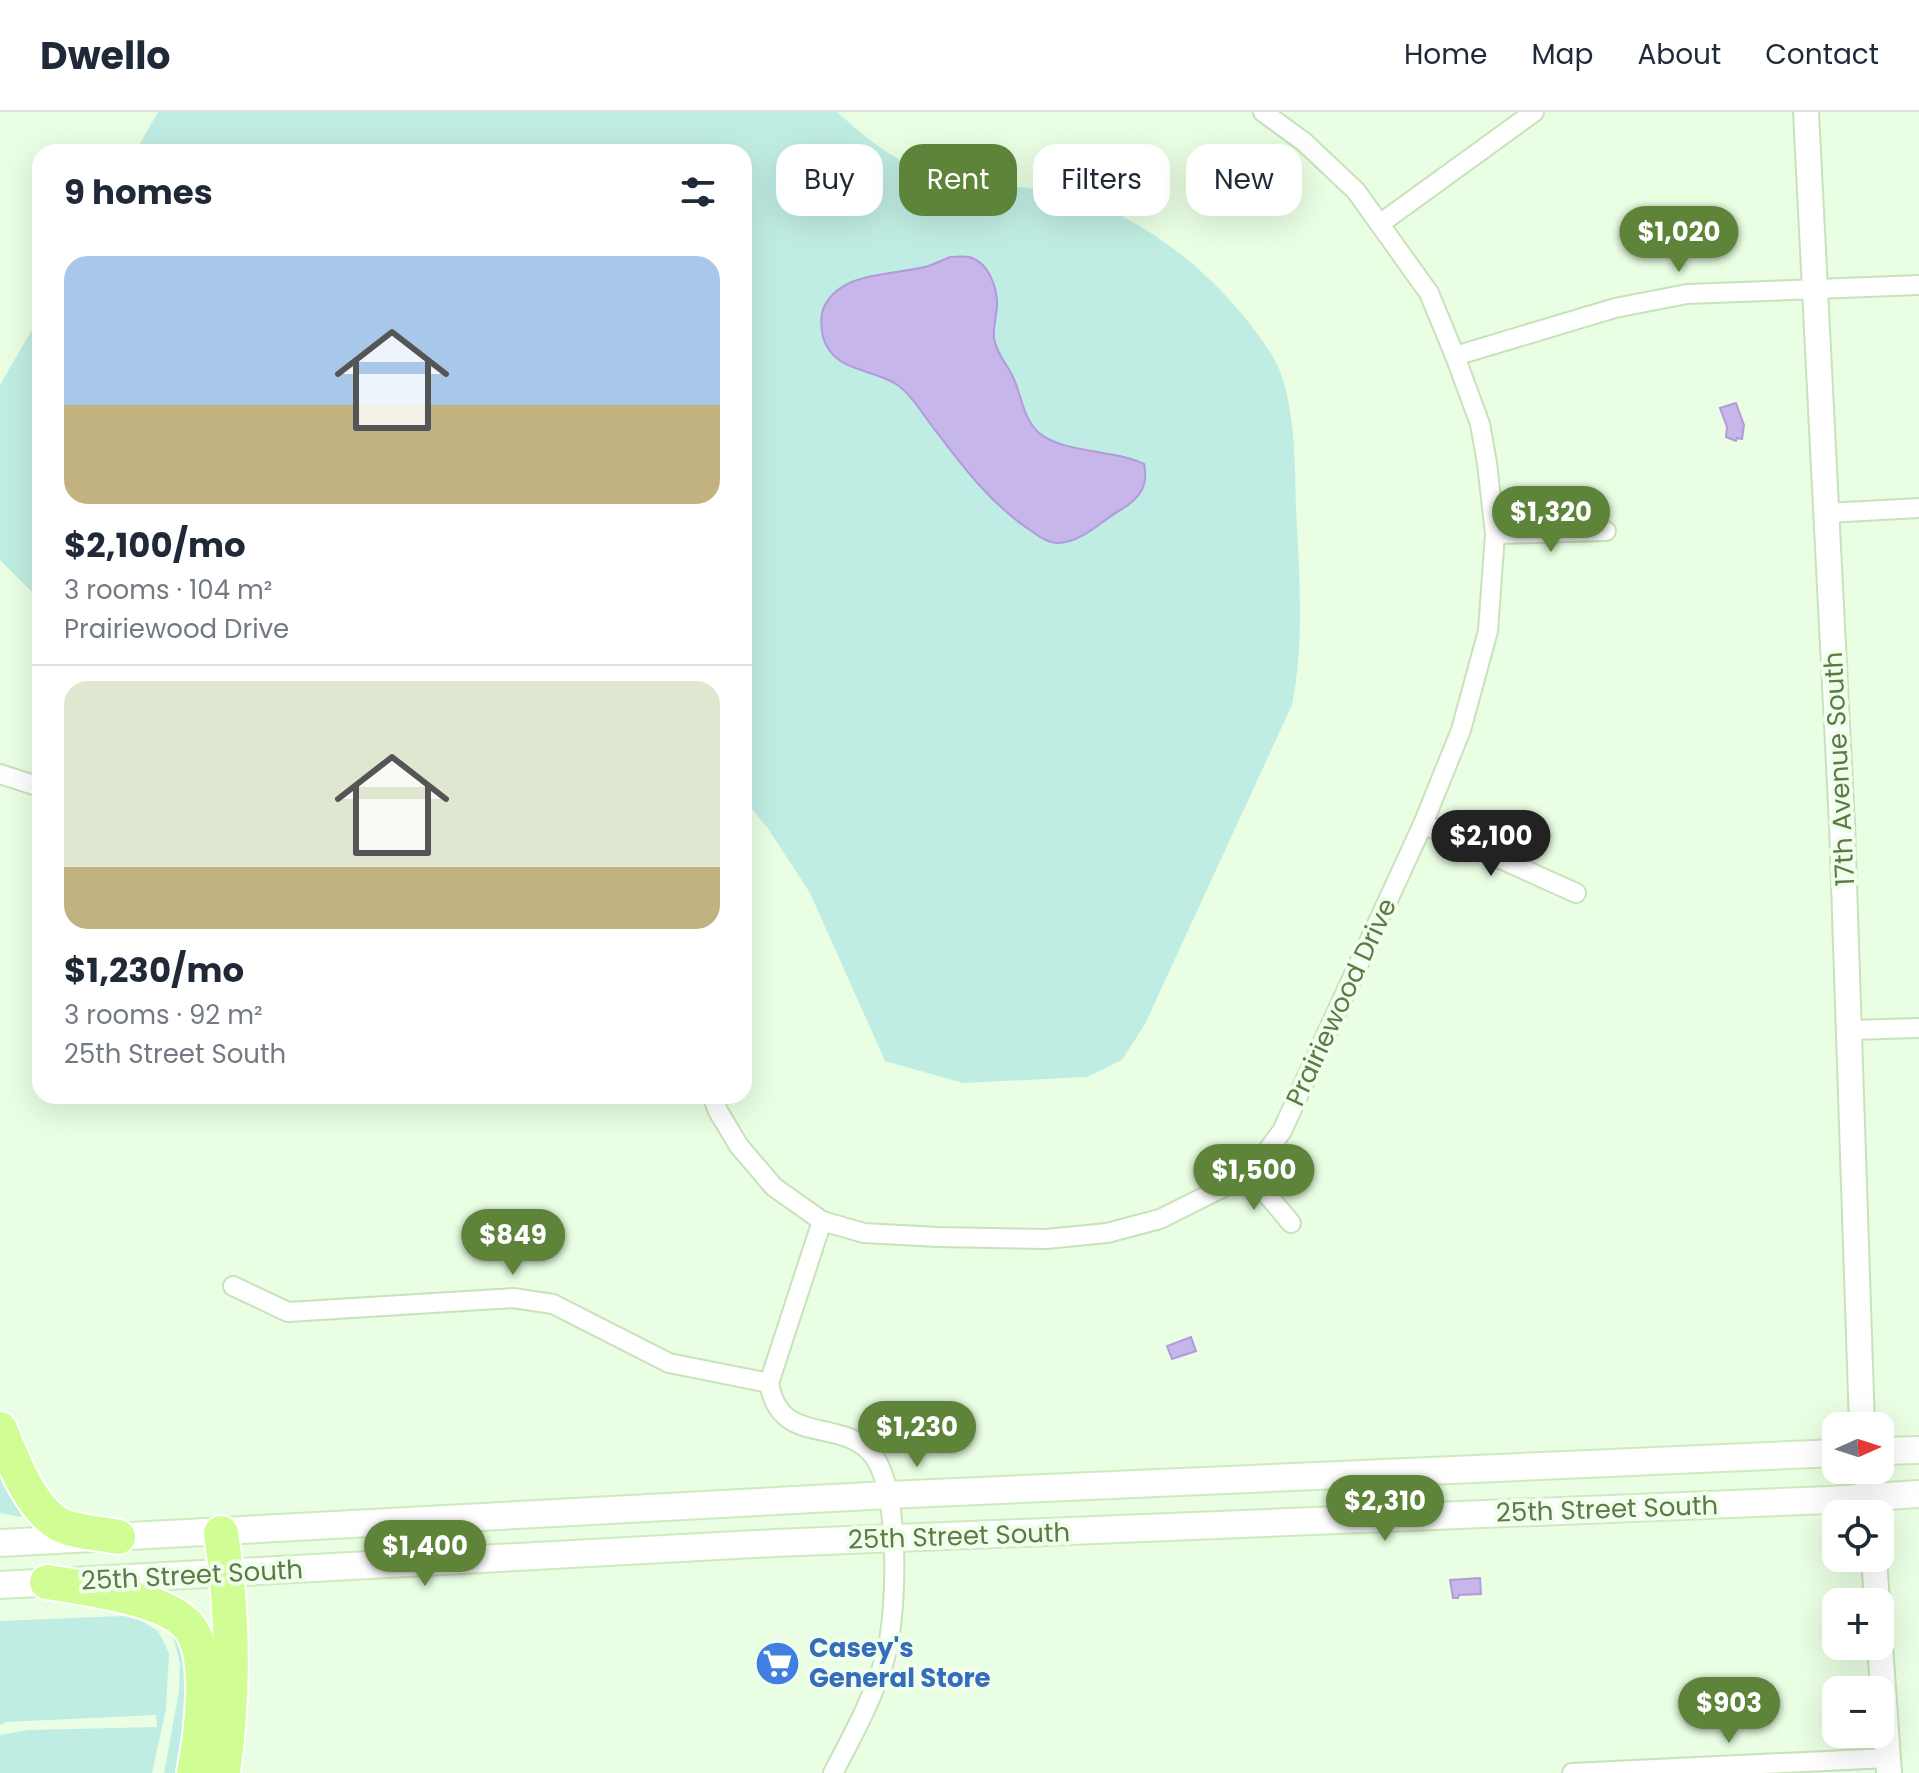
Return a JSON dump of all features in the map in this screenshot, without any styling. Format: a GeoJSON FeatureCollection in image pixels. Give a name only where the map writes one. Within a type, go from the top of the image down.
{"type":"FeatureCollection","features":[{"type":"Feature","properties":{"kind":"highway"},"geometry":{"type":"LineString","coordinates":[[0,1429],[21,1479],[40,1507],[62,1526],[118,1537]]}},
{"type":"Feature","properties":{"kind":"highway"},"geometry":{"type":"LineString","coordinates":[[221,1533],[227,1574],[227,1739],[223,1773]]}},
{"type":"Feature","properties":{"kind":"highway"},"geometry":{"type":"LineString","coordinates":[[47,1582],[123,1596],[175,1615],[191,1629],[201,1657],[202,1706],[194,1773]]}},
{"type":"Feature","properties":{"kind":"main road"},"geometry":{"type":"LineString","coordinates":[[1894,1451],[1919,1450]]}},
{"type":"Feature","properties":{"kind":"main road","name":"25th Street South"},"geometry":{"type":"LineString","coordinates":[[0,1543],[888,1495],[1822,1454]]}},
{"type":"Feature","properties":{"kind":"main road","name":"25th Street South"},"geometry":{"type":"LineString","coordinates":[[1894,1500],[1919,1494]]}},
{"type":"Feature","properties":{"kind":"main road","name":"25th Street South"},"geometry":{"type":"LineString","coordinates":[[0,1585],[893,1538],[1822,1508]]}},
{"type":"Feature","properties":{"kind":"street","name":"Prairiewood Drive"},"geometry":{"type":"LineString","coordinates":[[716,1104],[739,1146],[774,1187],[822,1221],[864,1233],[938,1237],[1046,1239],[1107,1233],[1160,1219],[1250,1174],[1282,1131],[1423,824],[1461,730],[1488,631],[1495,534],[1480,424],[1429,293],[1356,191],[1304,142],[1263,112]]}},
{"type":"Feature","properties":{"kind":"street"},"geometry":{"type":"LineString","coordinates":[[1381,223],[1534,112]]}},
{"type":"Feature","properties":{"kind":"street","name":"17th Avenue South"},"geometry":{"type":"LineString","coordinates":[[1806,112],[1851,1030],[1862,1412]]}},
{"type":"Feature","properties":{"kind":"street"},"geometry":{"type":"LineString","coordinates":[[1455,356],[1615,308],[1673,297],[1919,285]]}},
{"type":"Feature","properties":{"kind":"street"},"geometry":{"type":"LineString","coordinates":[[1827,513],[1919,508]]}},
{"type":"Feature","properties":{"kind":"street"},"geometry":{"type":"LineString","coordinates":[[1495,534],[1606,531]]}},
{"type":"Feature","properties":{"kind":"street"},"geometry":{"type":"LineString","coordinates":[[0,774],[32,784]]}},
{"type":"Feature","properties":{"kind":"street"},"geometry":{"type":"LineString","coordinates":[[1423,824],[1576,893]]}},
{"type":"Feature","properties":{"kind":"street"},"geometry":{"type":"LineString","coordinates":[[1851,1030],[1919,1028]]}},
{"type":"Feature","properties":{"kind":"street"},"geometry":{"type":"LineString","coordinates":[[1250,1174],[1291,1223]]}},
{"type":"Feature","properties":{"kind":"street"},"geometry":{"type":"LineString","coordinates":[[822,1221],[769,1383],[772,1400],[785,1419],[852,1440],[871,1452],[881,1468],[888,1495],[894,1585],[887,1651],[859,1725],[833,1773]]}},
{"type":"Feature","properties":{"kind":"street"},"geometry":{"type":"LineString","coordinates":[[233,1286],[288,1312],[513,1298],[553,1304],[669,1363],[769,1383]]}},
{"type":"Feature","properties":{"kind":"street"},"geometry":{"type":"LineString","coordinates":[[1572,1773],[1888,1766],[1881,1660]]}},
{"type":"Feature","properties":{"kind":"shaded area"},"geometry":{"type":"Polygon","coordinates":[[[158,112],[837,112],[876,144],[776,144],[776,216],[883,216],[883,149],[899,159],[899,216],[1017,216],[1017,188],[1033,190],[1033,216],[1121,216],[1170,246],[1206,276],[1238,309],[1266,346],[1281,373],[1287,395],[1294,443],[1299,581],[1300,631],[1296,681],[1292,705],[1145,1024],[1122,1060],[1087,1077],[963,1083],[885,1061],[810,893],[752,809],[752,144],[140,144],[158,112]]]}},
{"type":"Feature","properties":{"kind":"shaded area"},"geometry":{"type":"Polygon","coordinates":[[[950,257],[976,260],[991,277],[997,300],[995,343],[1013,377],[1025,413],[1038,432],[1060,444],[1144,464],[1144,485],[1138,495],[1076,539],[1050,542],[1013,517],[975,481],[901,388],[844,363],[835,357],[823,337],[821,318],[824,307],[843,286],[870,276],[928,266],[950,257]]]}},
{"type":"Feature","properties":{"kind":"shaded area"},"geometry":{"type":"Polygon","coordinates":[[[32,330],[32,592],[0,560],[0,385],[32,330]]]}},
{"type":"Feature","properties":{"kind":"shaded area"},"geometry":{"type":"Polygon","coordinates":[[[1736,403],[1744,425],[1742,439],[1737,438],[1736,441],[1726,437],[1727,427],[1720,408],[1736,403]]]}},
{"type":"Feature","properties":{"kind":"shaded area"},"geometry":{"type":"Polygon","coordinates":[[[1191,1337],[1196,1351],[1172,1359],[1167,1346],[1191,1337]]]}},
{"type":"Feature","properties":{"kind":"shaded area"},"geometry":{"type":"Polygon","coordinates":[[[0,1452],[24,1512],[21,1517],[0,1513],[0,1452]]]}},
{"type":"Feature","properties":{"kind":"shaded area"},"geometry":{"type":"Polygon","coordinates":[[[1480,1578],[1481,1594],[1453,1598],[1450,1580],[1480,1578]]]}},
{"type":"Feature","properties":{"kind":"shaded area"},"geometry":{"type":"Polygon","coordinates":[[[135,1617],[158,1631],[169,1653],[166,1709],[152,1773],[0,1773],[0,1735],[29,1730],[157,1727],[156,1715],[6,1722],[0,1725],[0,1621],[135,1617]]]}},
{"type":"Feature","properties":{"kind":"shaded area"},"geometry":{"type":"Polygon","coordinates":[[[171,1630],[191,1653],[186,1773],[164,1773],[179,1691],[180,1663],[171,1630]]]}},
{"type":"Feature","properties":{"kind":"place","name":"Casey's General Store"},"geometry":{"type":"Point","coordinates":[778,1663]}}]}
